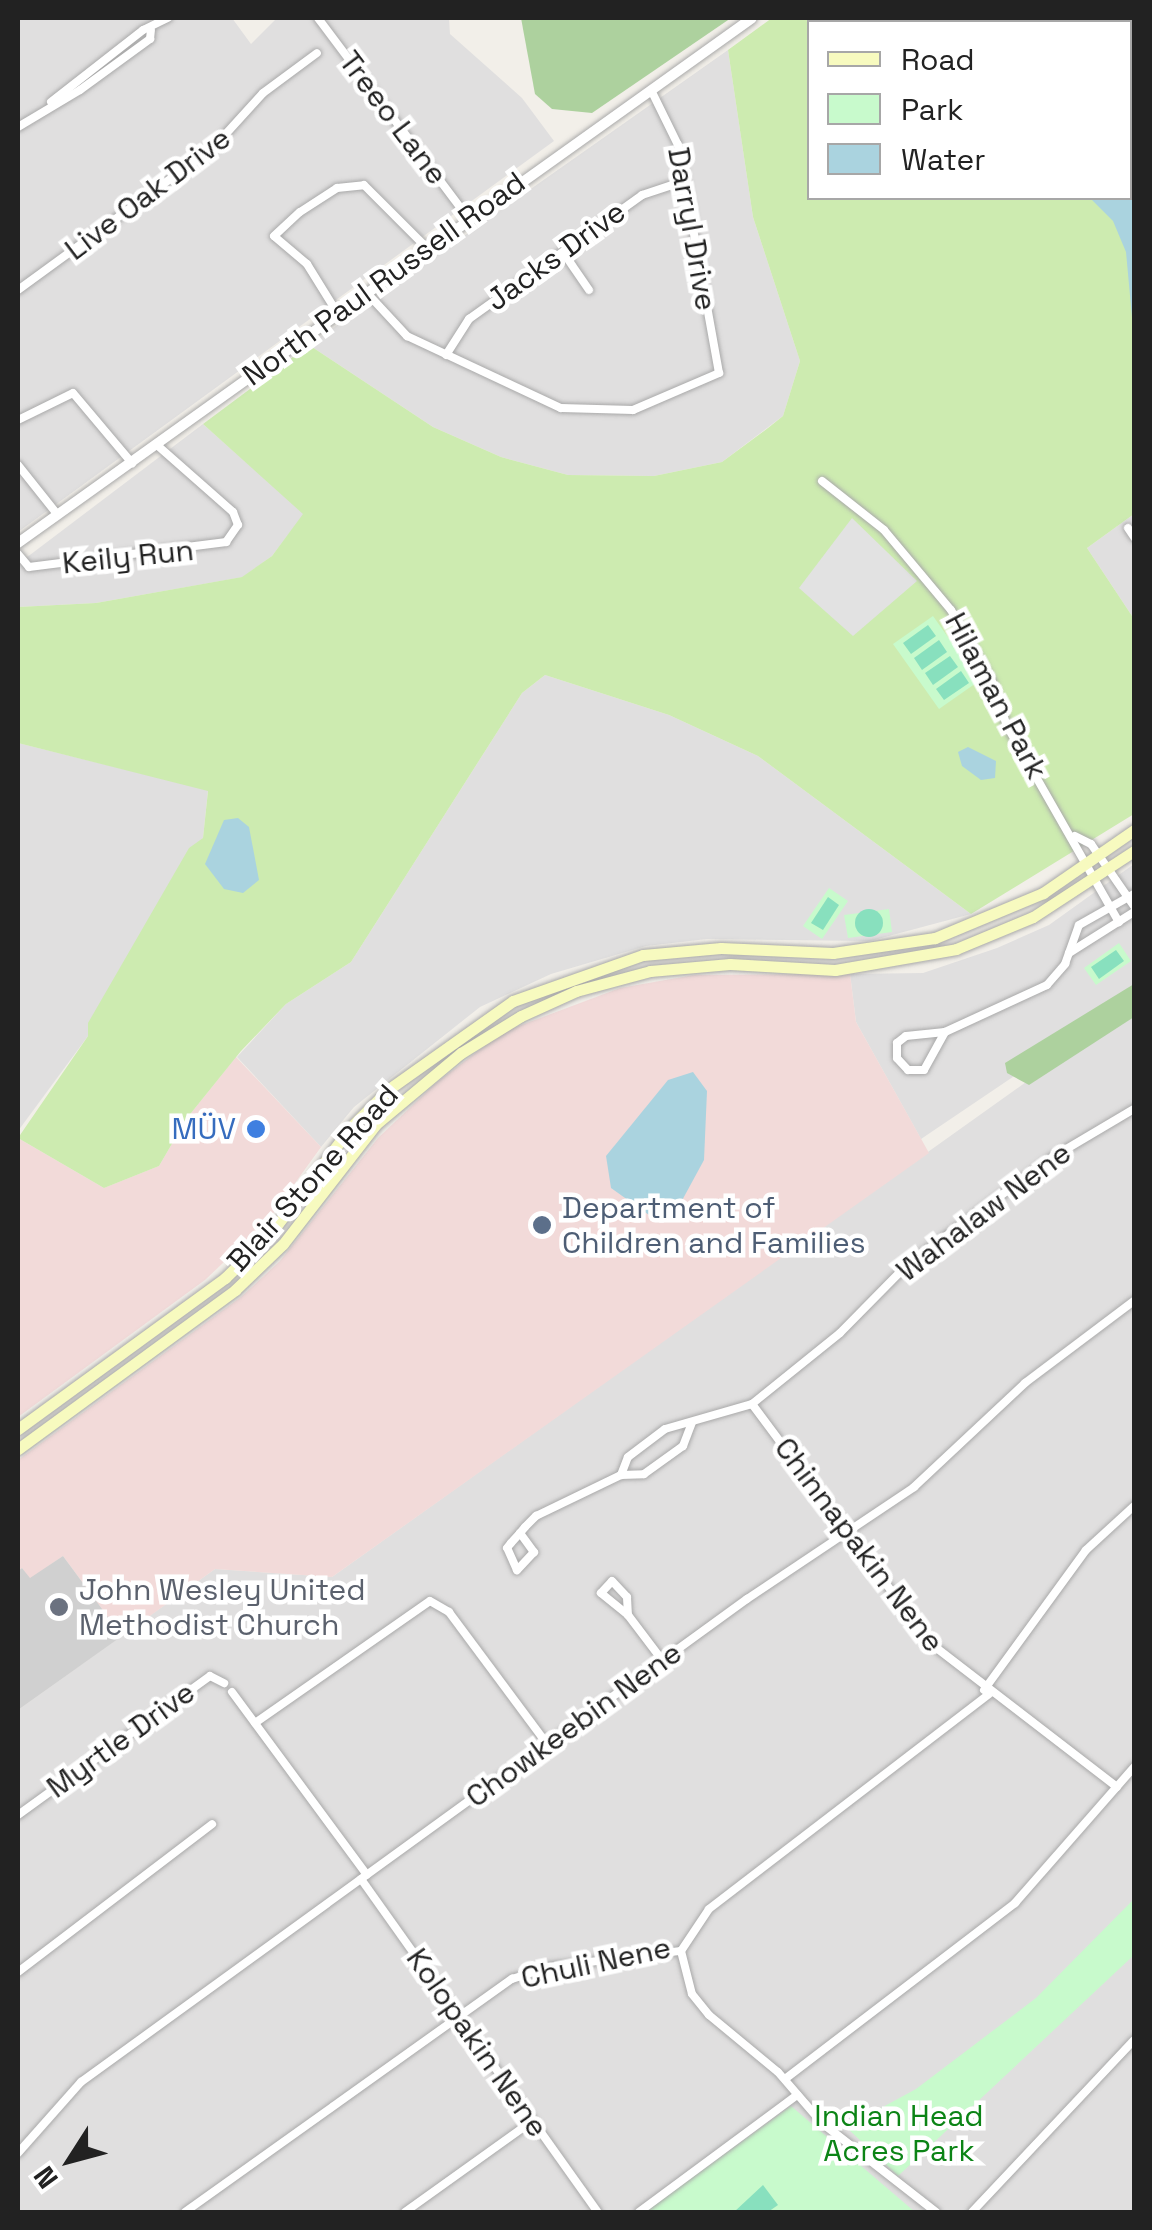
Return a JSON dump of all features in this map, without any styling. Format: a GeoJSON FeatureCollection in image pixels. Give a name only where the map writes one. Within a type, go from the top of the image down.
{"type":"FeatureCollection","features":[{"type":"Feature","properties":{"kind":"main road","name":"Blair Stone Road"},"geometry":{"type":"LineString","coordinates":[[18,1429],[225,1278],[272,1233],[350,1128],[394,1085],[513,1001],[648,955],[721,948],[833,953],[935,938],[998,917],[1134,830]]}},
{"type":"Feature","properties":{"kind":"main road","name":"Blair Stone Road"},"geometry":{"type":"LineString","coordinates":[[18,1450],[235,1290],[283,1244],[354,1149],[405,1097],[521,1016],[576,991],[650,971],[730,964],[835,970],[919,959],[996,936],[1134,851]]}},
{"type":"Feature","properties":{"kind":"main road"},"geometry":{"type":"LineString","coordinates":[[833,953],[835,970]]}},
{"type":"Feature","properties":{"kind":"main road"},"geometry":{"type":"LineString","coordinates":[[648,955],[650,971]]}},
{"type":"Feature","properties":{"kind":"main road"},"geometry":{"type":"LineString","coordinates":[[513,1001],[521,1016]]}},
{"type":"Feature","properties":{"kind":"main road"},"geometry":{"type":"LineString","coordinates":[[394,1085],[405,1097]]}},
{"type":"Feature","properties":{"kind":"main road"},"geometry":{"type":"LineString","coordinates":[[272,1233],[283,1244]]}},
{"type":"Feature","properties":{"kind":"main road"},"geometry":{"type":"LineString","coordinates":[[146,1335],[156,1348]]}},
{"type":"Feature","properties":{"kind":"main road"},"geometry":{"type":"LineString","coordinates":[[50,1405],[60,1418]]}},
{"type":"Feature","properties":{"kind":"main road"},"geometry":{"type":"LineString","coordinates":[[36,1416],[46,1429]]}},
{"type":"Feature","properties":{"kind":"street"},"geometry":{"type":"LineString","coordinates":[[18,127],[136,49],[168,18]]}},
{"type":"Feature","properties":{"kind":"street","name":"Treeo Lane"},"geometry":{"type":"LineString","coordinates":[[318,18],[468,218]]}},
{"type":"Feature","properties":{"kind":"street","name":"North Paul Russell Road"},"geometry":{"type":"LineString","coordinates":[[18,543],[752,18]]}},
{"type":"Feature","properties":{"kind":"street","name":"Live Oak Drive"},"geometry":{"type":"LineString","coordinates":[[18,290],[214,148],[263,93],[317,53]]}},
{"type":"Feature","properties":{"kind":"street","name":"Darryl Drive"},"geometry":{"type":"LineString","coordinates":[[446,355],[540,402],[590,412],[652,406],[719,374],[672,124],[651,90]]}},
{"type":"Feature","properties":{"kind":"street","name":"Jacks Drive"},"geometry":{"type":"LineString","coordinates":[[446,355],[469,318],[642,195],[684,181]]}},
{"type":"Feature","properties":{"kind":"street"},"geometry":{"type":"LineString","coordinates":[[338,314],[307,264],[274,236],[290,220],[337,188],[364,184],[428,249]]}},
{"type":"Feature","properties":{"kind":"street"},"geometry":{"type":"LineString","coordinates":[[563,252],[589,290]]}},
{"type":"Feature","properties":{"kind":"street"},"geometry":{"type":"LineString","coordinates":[[366,294],[396,328],[446,355]]}},
{"type":"Feature","properties":{"kind":"street"},"geometry":{"type":"LineString","coordinates":[[18,420],[73,393],[132,463]]}},
{"type":"Feature","properties":{"kind":"street","name":"Keily Run"},"geometry":{"type":"LineString","coordinates":[[18,554],[29,567],[226,542],[238,525],[234,512],[157,445]]}},
{"type":"Feature","properties":{"kind":"street"},"geometry":{"type":"LineString","coordinates":[[18,466],[57,514]]}},
{"type":"Feature","properties":{"kind":"street","name":"Hilaman Park"},"geometry":{"type":"LineString","coordinates":[[822,480],[884,530],[941,596],[992,682],[1022,753],[1075,836],[1119,922]]}},
{"type":"Feature","properties":{"kind":"street"},"geometry":{"type":"LineString","coordinates":[[1128,528],[1134,537]]}},
{"type":"Feature","properties":{"kind":"street","name":"Hilaman Park"},"geometry":{"type":"LineString","coordinates":[[1075,836],[1098,855],[1133,903]]}},
{"type":"Feature","properties":{"kind":"street"},"geometry":{"type":"LineString","coordinates":[[945,1032],[931,1064],[916,1071],[901,1065],[896,1050],[906,1036],[945,1032],[1034,994],[1056,977],[1080,926],[1112,908],[1133,903]]}},
{"type":"Feature","properties":{"kind":"street"},"geometry":{"type":"LineString","coordinates":[[1070,953],[1119,922],[1133,903]]}},
{"type":"Feature","properties":{"kind":"street","name":"Wahalaw Nene"},"geometry":{"type":"LineString","coordinates":[[752,1404],[840,1333],[908,1264],[1054,1157],[1134,1109]]}},
{"type":"Feature","properties":{"kind":"street","name":"Chowkeebin Nene"},"geometry":{"type":"LineString","coordinates":[[18,2152],[82,2082],[662,1660],[937,1469],[1025,1383],[1134,1301]]}},
{"type":"Feature","properties":{"kind":"street"},"geometry":{"type":"LineString","coordinates":[[621,1475],[628,1457],[650,1440],[752,1404]]}},
{"type":"Feature","properties":{"kind":"street","name":"Chinnapakin Nene"},"geometry":{"type":"LineString","coordinates":[[752,1404],[930,1643],[987,1692],[1117,1787]]}},
{"type":"Feature","properties":{"kind":"street"},"geometry":{"type":"LineString","coordinates":[[520,1533],[534,1552],[518,1570],[506,1554],[520,1533],[547,1508],[621,1475],[636,1478],[682,1446],[692,1423]]}},
{"type":"Feature","properties":{"kind":"street","name":"Chuli Nene"},"geometry":{"type":"LineString","coordinates":[[185,2212],[457,2014],[528,1973],[681,1951],[709,1909],[978,1710],[1086,1550],[1134,1506]]}},
{"type":"Feature","properties":{"kind":"street"},"geometry":{"type":"LineString","coordinates":[[628,1615],[620,1585],[606,1582],[604,1600],[628,1615],[662,1660]]}},
{"type":"Feature","properties":{"kind":"street"},"geometry":{"type":"LineString","coordinates":[[255,1723],[430,1601],[449,1612],[546,1744]]}},
{"type":"Feature","properties":{"kind":"street","name":"Myrtle Drive"},"geometry":{"type":"LineString","coordinates":[[18,1815],[210,1676],[224,1682]]}},
{"type":"Feature","properties":{"kind":"street","name":"Kolopakin Nene"},"geometry":{"type":"LineString","coordinates":[[232,1692],[594,2210]]}},
{"type":"Feature","properties":{"kind":"street"},"geometry":{"type":"LineString","coordinates":[[785,2080],[1015,1903],[1134,1767]]}},
{"type":"Feature","properties":{"kind":"street"},"geometry":{"type":"LineString","coordinates":[[18,1972],[212,1824]]}},
{"type":"Feature","properties":{"kind":"street"},"geometry":{"type":"LineString","coordinates":[[681,1951],[699,2005],[785,2080],[797,2096],[936,2212]]}},
{"type":"Feature","properties":{"kind":"street"},"geometry":{"type":"LineString","coordinates":[[972,2212],[1134,2040]]}},
{"type":"Feature","properties":{"kind":"street"},"geometry":{"type":"LineString","coordinates":[[639,2212],[797,2096]]}},
{"type":"Feature","properties":{"kind":"street"},"geometry":{"type":"LineString","coordinates":[[405,2212],[532,2121]]}},
{"type":"Feature","properties":{"kind":"shaded area"},"geometry":{"type":"Polygon","coordinates":[[[18,18],[232,18],[251,44],[277,18],[449,18],[450,34],[522,98],[554,141],[18,532],[18,18]]]}},
{"type":"Feature","properties":{"kind":"shaded area"},"geometry":{"type":"Polygon","coordinates":[[[728,50],[753,217],[800,361],[783,416],[722,462],[654,476],[568,475],[501,457],[433,427],[309,345],[728,50]]]}},
{"type":"Feature","properties":{"kind":"shaded area"},"geometry":{"type":"Polygon","coordinates":[[[203,424],[304,514],[272,556],[243,577],[96,603],[18,607],[18,564],[203,424]]]}},
{"type":"Feature","properties":{"kind":"shaded area"},"geometry":{"type":"Polygon","coordinates":[[[1134,514],[1134,619],[1087,548],[1134,514]]]}},
{"type":"Feature","properties":{"kind":"shaded area"},"geometry":{"type":"Polygon","coordinates":[[[852,518],[917,581],[853,636],[799,588],[852,518]]]}},
{"type":"Feature","properties":{"kind":"shaded area"},"geometry":{"type":"Polygon","coordinates":[[[545,675],[669,715],[758,756],[971,914],[870,941],[707,939],[646,946],[551,974],[480,1007],[354,1107],[321,1147],[237,1057],[286,1004],[351,962],[522,693],[545,675]]]}},
{"type":"Feature","properties":{"kind":"shaded area"},"geometry":{"type":"Polygon","coordinates":[[[18,743],[208,790],[203,838],[88,1036],[18,1131],[18,743]]]}},
{"type":"Feature","properties":{"kind":"shaded area"},"geometry":{"type":"Polygon","coordinates":[[[1134,864],[1134,995],[921,1139],[856,1022],[850,974],[923,973],[997,948],[1049,925],[1134,864]]]}},
{"type":"Feature","properties":{"kind":"shaded area"},"geometry":{"type":"Polygon","coordinates":[[[850,974],[856,1022],[929,1153],[332,1577],[215,1569],[122,1636],[63,1556],[30,1579],[22,1568],[18,1571],[18,1460],[241,1297],[280,1261],[378,1138],[436,1083],[503,1032],[620,988],[694,975],[850,974]]]}},
{"type":"Feature","properties":{"kind":"shaded area"},"geometry":{"type":"Polygon","coordinates":[[[1134,1005],[1134,2212],[18,2212],[18,1710],[215,1569],[332,1577],[1134,1005]]]}},
{"type":"Feature","properties":{"kind":"shaded area"},"geometry":{"type":"Polygon","coordinates":[[[236,1057],[321,1147],[269,1219],[205,1280],[18,1417],[18,1138],[104,1188],[159,1166],[187,1118],[236,1057]]]}},
{"type":"Feature","properties":{"kind":"shaded area","name":"John Wesley United Methodist Church"},"geometry":{"type":"Polygon","coordinates":[[[63,1556],[122,1636],[18,1710],[18,1571],[22,1568],[30,1578],[63,1556]]]}},
{"type":"Feature","properties":{"kind":"green space"},"geometry":{"type":"Polygon","coordinates":[[[521,18],[731,18],[592,113],[552,109],[535,94],[521,18]]]}},
{"type":"Feature","properties":{"kind":"green space"},"geometry":{"type":"Polygon","coordinates":[[[772,18],[1134,18],[1134,514],[1087,548],[1134,619],[1134,814],[971,914],[758,756],[669,715],[545,675],[522,693],[351,962],[286,1004],[241,1051],[187,1118],[159,1166],[104,1188],[18,1138],[88,1036],[88,1023],[189,848],[203,838],[208,791],[18,743],[18,607],[96,603],[242,577],[272,556],[303,514],[203,424],[309,345],[433,427],[501,457],[568,475],[654,476],[722,462],[783,416],[800,361],[753,217],[728,50],[772,18]]]}},
{"type":"Feature","properties":{"kind":"green space"},"geometry":{"type":"Polygon","coordinates":[[[933,616],[979,681],[939,709],[893,644],[933,616]]]}},
{"type":"Feature","properties":{"kind":"green space"},"geometry":{"type":"Polygon","coordinates":[[[928,625],[936,636],[911,654],[903,643],[928,625]]]}},
{"type":"Feature","properties":{"kind":"green space"},"geometry":{"type":"Polygon","coordinates":[[[939,640],[947,652],[922,670],[914,658],[939,640]]]}},
{"type":"Feature","properties":{"kind":"green space"},"geometry":{"type":"Polygon","coordinates":[[[950,656],[958,667],[933,685],[925,673],[950,656]]]}},
{"type":"Feature","properties":{"kind":"green space"},"geometry":{"type":"Polygon","coordinates":[[[961,671],[969,683],[944,700],[936,689],[961,671]]]}},
{"type":"Feature","properties":{"kind":"green space"},"geometry":{"type":"Polygon","coordinates":[[[829,888],[848,901],[822,939],[803,926],[829,888]]]}},
{"type":"Feature","properties":{"kind":"green space"},"geometry":{"type":"Polygon","coordinates":[[[828,897],[839,905],[823,930],[811,923],[828,897]]]}},
{"type":"Feature","properties":{"kind":"green space"},"geometry":{"type":"Polygon","coordinates":[[[869,909],[879,913],[883,923],[879,933],[869,937],[859,933],[855,923],[859,913],[869,909]]]}},
{"type":"Feature","properties":{"kind":"green space"},"geometry":{"type":"Polygon","coordinates":[[[889,909],[892,932],[848,938],[844,915],[889,909]]]}},
{"type":"Feature","properties":{"kind":"green space"},"geometry":{"type":"Polygon","coordinates":[[[1119,943],[1131,961],[1096,985],[1084,968],[1119,943]]]}},
{"type":"Feature","properties":{"kind":"green space"},"geometry":{"type":"Polygon","coordinates":[[[1116,950],[1124,961],[1099,979],[1091,967],[1116,950]]]}},
{"type":"Feature","properties":{"kind":"green space"},"geometry":{"type":"Polygon","coordinates":[[[1134,984],[1134,1017],[1029,1085],[1007,1073],[1005,1063],[1134,984]]]}},
{"type":"Feature","properties":{"kind":"green space","name":"Indian Head Acres Park"},"geometry":{"type":"Polygon","coordinates":[[[1134,1899],[1134,1955],[898,2176],[846,2127],[916,2089],[1036,1998],[1134,1899]]]}},
{"type":"Feature","properties":{"kind":"green space"},"geometry":{"type":"Polygon","coordinates":[[[791,2106],[915,2212],[645,2212],[791,2106]]]}},
{"type":"Feature","properties":{"kind":"green space"},"geometry":{"type":"Polygon","coordinates":[[[763,2185],[778,2205],[768,2212],[734,2212],[763,2185]]]}},
{"type":"Feature","properties":{"kind":"water"},"geometry":{"type":"Polygon","coordinates":[[[1134,18],[1132,65],[1132,20],[953,19],[1134,18]]]}},
{"type":"Feature","properties":{"kind":"water"},"geometry":{"type":"Polygon","coordinates":[[[1134,179],[1134,339],[1126,252],[1113,221],[1092,200],[1132,200],[1134,179]]]}},
{"type":"Feature","properties":{"kind":"water"},"geometry":{"type":"Polygon","coordinates":[[[968,747],[996,761],[995,778],[981,780],[962,766],[958,752],[968,747]]]}},
{"type":"Feature","properties":{"kind":"water"},"geometry":{"type":"Polygon","coordinates":[[[238,818],[249,827],[259,880],[243,893],[224,889],[205,864],[224,820],[238,818]]]}},
{"type":"Feature","properties":{"kind":"water"},"geometry":{"type":"Polygon","coordinates":[[[693,1072],[707,1091],[704,1160],[679,1206],[649,1215],[611,1188],[606,1156],[668,1080],[693,1072]]]}},
{"type":"Feature","properties":{"kind":"place","name":"MÜV"},"geometry":{"type":"Point","coordinates":[256,1129]}},
{"type":"Feature","properties":{"kind":"place","name":"Department of Children and Families"},"geometry":{"type":"Point","coordinates":[542,1225]}},
{"type":"Feature","properties":{"kind":"place","name":"John Wesley United Methodist Church"},"geometry":{"type":"Point","coordinates":[59,1607]}}]}
